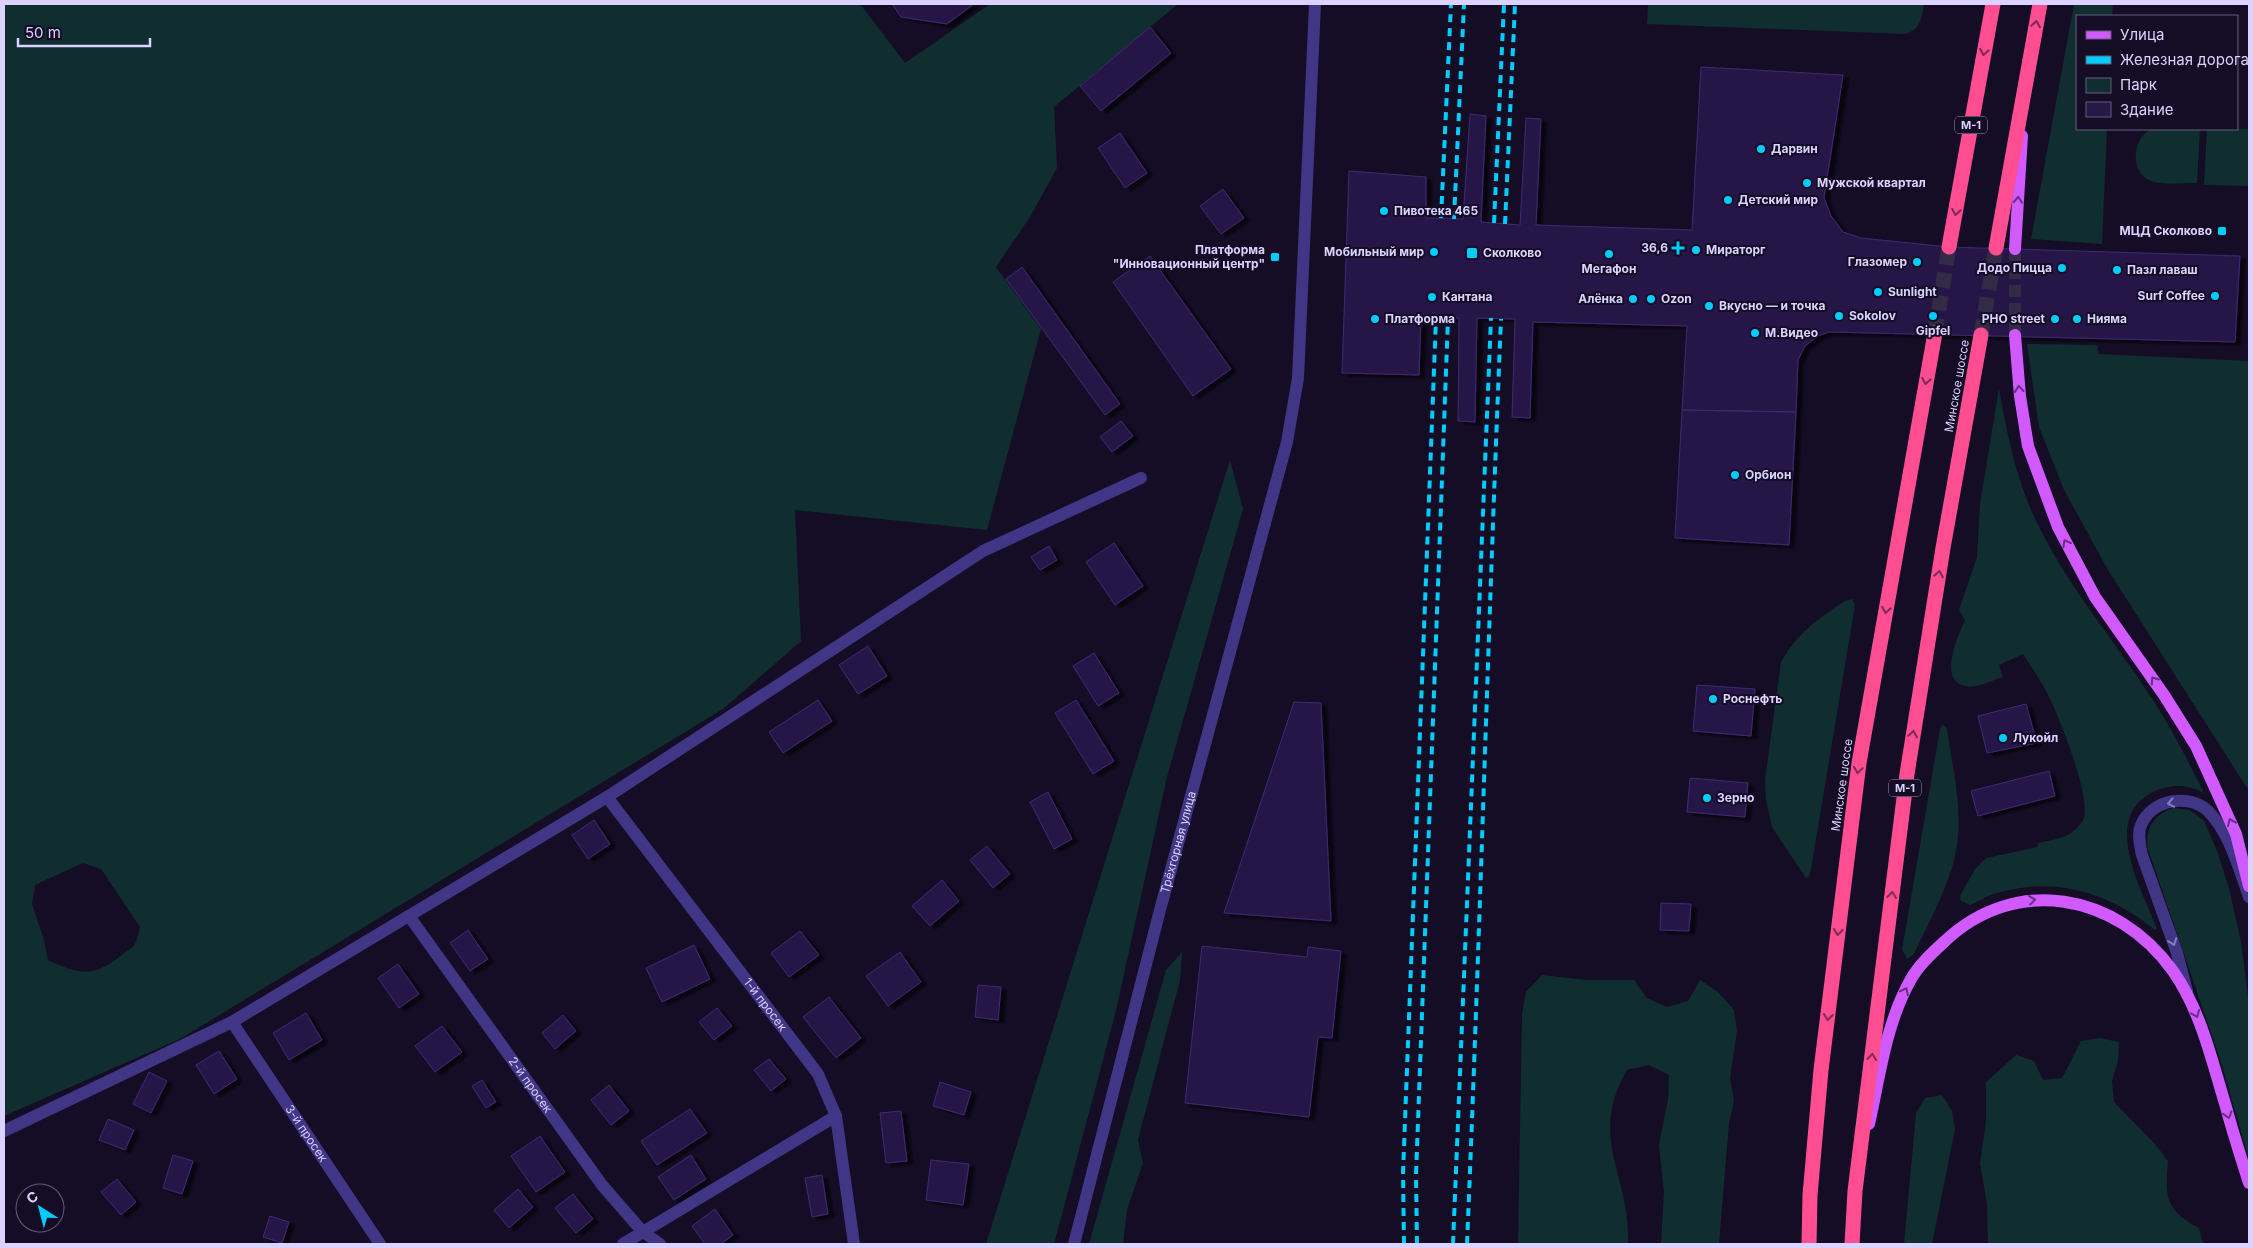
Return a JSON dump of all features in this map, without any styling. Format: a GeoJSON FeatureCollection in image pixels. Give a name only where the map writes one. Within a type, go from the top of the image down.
{"type":"FeatureCollection","features":[{"type":"Feature","properties":{"kind":"highway","name":"М-1"},"geometry":{"type":"LineString","coordinates":[[1950,246],[1993,4]]}},
{"type":"Feature","properties":{"kind":"highway"},"geometry":{"type":"LineString","coordinates":[[1996,248],[2040,4]]}},
{"type":"Feature","properties":{"kind":"highway","name":"Минское шоссе"},"geometry":{"type":"LineString","coordinates":[[1809,1244],[1810,1196],[1820,1070],[1859,763],[1935,333]]}},
{"type":"Feature","properties":{"kind":"highway","name":"Минское шоссе"},"geometry":{"type":"LineString","coordinates":[[1852,1244],[1855,1191],[1907,774],[1938,576],[1981,334]]}},
{"type":"Feature","properties":{"kind":"main road"},"geometry":{"type":"LineString","coordinates":[[2015,249],[2026,80]]}},
{"type":"Feature","properties":{"kind":"main road"},"geometry":{"type":"LineString","coordinates":[[2015,336],[2020,396],[2028,446],[2058,527],[2095,597],[2164,695],[2196,746],[2236,834],[2249,886]]}},
{"type":"Feature","properties":{"kind":"main road"},"geometry":{"type":"LineString","coordinates":[[1855,1191],[1893,1016],[1912,977],[1928,958],[1955,932],[1980,915],[2008,905],[2035,899],[2083,905],[2110,915],[2133,930],[2157,951],[2188,994],[2215,1068],[2249,1183]]}},
{"type":"Feature","properties":{"kind":"main road"},"geometry":{"type":"LineString","coordinates":[[1803,1244],[1810,1196]]}},
{"type":"Feature","properties":{"kind":"street","name":"Трёхгорная улица"},"geometry":{"type":"LineString","coordinates":[[1074,1244],[1160,910],[1287,442],[1298,378],[1314,4]]}},
{"type":"Feature","properties":{"kind":"street"},"geometry":{"type":"LineString","coordinates":[[4,1131],[232,1022],[607,797],[983,551],[1141,478]]}},
{"type":"Feature","properties":{"kind":"street","name":"1-й просек"},"geometry":{"type":"LineString","coordinates":[[607,797],[818,1074],[836,1116],[854,1244]]}},
{"type":"Feature","properties":{"kind":"street"},"geometry":{"type":"LineString","coordinates":[[2188,994],[2177,953],[2142,855],[2139,838],[2140,826],[2148,814],[2159,806],[2172,801],[2188,801],[2200,804],[2220,826],[2230,846],[2249,897]]}},
{"type":"Feature","properties":{"kind":"street","name":"2-й просек"},"geometry":{"type":"LineString","coordinates":[[409,916],[602,1185],[642,1232],[660,1244]]}},
{"type":"Feature","properties":{"kind":"street","name":"3-й просек"},"geometry":{"type":"LineString","coordinates":[[232,1022],[380,1244]]}},
{"type":"Feature","properties":{"kind":"street"},"geometry":{"type":"LineString","coordinates":[[623,1244],[836,1116]]}},
{"type":"Feature","properties":{"kind":"green space"},"geometry":{"type":"Polygon","coordinates":[[[4,4],[860,4],[905,63],[990,4],[1178,4],[1054,107],[1057,168],[1030,217],[996,267],[1041,329],[987,530],[795,510],[801,641],[723,709],[180,1039],[4,1116],[4,4]],[[83,863],[35,885],[32,904],[44,940],[48,960],[76,971],[93,971],[110,964],[135,943],[140,927],[101,869],[83,863]]]}},
{"type":"Feature","properties":{"kind":"green space"},"geometry":{"type":"Polygon","coordinates":[[[1648,4],[1924,4],[1917,27],[1904,34],[1647,24],[1648,4]]]}},
{"type":"Feature","properties":{"kind":"green space"},"geometry":{"type":"Polygon","coordinates":[[[2074,4],[2113,4],[2112,15],[2076,15],[2076,130],[2107,130],[2102,244],[2031,239],[2074,4]]]}},
{"type":"Feature","properties":{"kind":"green space"},"geometry":{"type":"Polygon","coordinates":[[[2249,129],[2249,186],[2204,185],[2207,130],[2249,129]]]}},
{"type":"Feature","properties":{"kind":"green space"},"geometry":{"type":"Polygon","coordinates":[[[2150,130],[2200,130],[2197,183],[2159,183],[2146,178],[2140,172],[2136,157],[2137,149],[2144,134],[2150,130]]]}},
{"type":"Feature","properties":{"kind":"green space"},"geometry":{"type":"Polygon","coordinates":[[[2027,344],[2097,345],[2099,354],[2249,361],[2249,791],[2108,570],[2064,490],[2039,427],[2027,344]]]}},
{"type":"Feature","properties":{"kind":"green space"},"geometry":{"type":"Polygon","coordinates":[[[1999,388],[2016,467],[2032,512],[2044,537],[2073,585],[2160,711],[2180,745],[2204,793],[2179,786],[2160,789],[2137,804],[2129,819],[2127,836],[2130,856],[2135,875],[2157,929],[2155,930],[2119,906],[2099,897],[2059,887],[2038,886],[2016,889],[1991,895],[1970,905],[1961,901],[1960,896],[1975,869],[1986,858],[2037,847],[2038,843],[2058,839],[2069,834],[2083,820],[2085,810],[2079,777],[2059,719],[2044,688],[2023,654],[1999,665],[2003,677],[1979,685],[1965,686],[1957,682],[1952,675],[1952,656],[1965,620],[1959,610],[1977,557],[1980,504],[1999,388]]]}},
{"type":"Feature","properties":{"kind":"green space"},"geometry":{"type":"Polygon","coordinates":[[[1230,460],[1243,509],[1167,777],[1116,1011],[1054,1244],[986,1244],[1230,460]]]}},
{"type":"Feature","properties":{"kind":"green space"},"geometry":{"type":"Polygon","coordinates":[[[1852,599],[1855,605],[1811,869],[1809,877],[1806,878],[1772,827],[1766,800],[1765,780],[1781,662],[1801,634],[1826,614],[1845,601],[1852,599]]]}},
{"type":"Feature","properties":{"kind":"green space"},"geometry":{"type":"Polygon","coordinates":[[[1943,724],[1947,729],[1957,796],[1959,823],[1956,851],[1947,882],[1935,911],[1914,954],[1907,959],[1902,950],[1940,729],[1943,724]]]}},
{"type":"Feature","properties":{"kind":"green space"},"geometry":{"type":"Polygon","coordinates":[[[2173,808],[2190,810],[2204,821],[2217,851],[2229,888],[2241,942],[2249,1004],[2249,1160],[2221,1062],[2148,849],[2148,835],[2152,824],[2160,815],[2173,808]]]}},
{"type":"Feature","properties":{"kind":"green space"},"geometry":{"type":"Polygon","coordinates":[[[1182,952],[1180,980],[1138,1140],[1143,1163],[1127,1210],[1123,1244],[1089,1244],[1166,970],[1182,952]]]}},
{"type":"Feature","properties":{"kind":"green space"},"geometry":{"type":"Polygon","coordinates":[[[1542,975],[1586,980],[1634,980],[1647,998],[1667,1007],[1688,1001],[1700,980],[1718,992],[1734,1010],[1737,1031],[1730,1078],[1734,1101],[1729,1123],[1719,1244],[1661,1244],[1664,1192],[1659,1145],[1668,1099],[1669,1075],[1649,1065],[1627,1070],[1616,1094],[1611,1117],[1611,1137],[1627,1220],[1628,1244],[1518,1244],[1522,1014],[1526,992],[1542,975]]]}},
{"type":"Feature","properties":{"kind":"green space"},"geometry":{"type":"Polygon","coordinates":[[[2100,1038],[2119,1042],[2118,1061],[2112,1081],[2114,1102],[2155,1144],[2168,1161],[2167,1184],[2170,1201],[2179,1215],[2199,1228],[2203,1244],[1988,1244],[1987,1204],[1980,1163],[1986,1122],[1986,1082],[2016,1055],[2034,1061],[2043,1080],[2062,1078],[2081,1041],[2100,1038]]]}},
{"type":"Feature","properties":{"kind":"green space"},"geometry":{"type":"Polygon","coordinates":[[[1942,1095],[1952,1111],[1955,1129],[1932,1244],[1904,1244],[1916,1113],[1925,1098],[1942,1095]]]}},
{"type":"Feature","properties":{"kind":"building"},"geometry":{"type":"Polygon","coordinates":[[[892,4],[974,4],[947,24],[901,17],[892,4]]]}},
{"type":"Feature","properties":{"kind":"building"},"geometry":{"type":"Polygon","coordinates":[[[1150,27],[1171,53],[1101,111],[1080,86],[1150,27]]]}},
{"type":"Feature","properties":{"kind":"building"},"geometry":{"type":"Polygon","coordinates":[[[1701,67],[1843,75],[1824,198],[1831,216],[1843,232],[1861,238],[1949,247],[2240,256],[2235,342],[1829,332],[1818,336],[1805,346],[1798,360],[1796,412],[1682,410],[1687,326],[1533,322],[1530,418],[1512,417],[1515,319],[1477,318],[1475,422],[1458,421],[1459,318],[1421,317],[1419,375],[1342,373],[1349,171],[1426,177],[1426,218],[1463,219],[1470,114],[1486,116],[1481,222],[1520,225],[1526,118],[1541,119],[1536,225],[1692,230],[1701,67]]]}},
{"type":"Feature","properties":{"kind":"building"},"geometry":{"type":"Polygon","coordinates":[[[1120,133],[1147,173],[1125,188],[1098,148],[1120,133]]]}},
{"type":"Feature","properties":{"kind":"building"},"geometry":{"type":"Polygon","coordinates":[[[1223,189],[1244,218],[1221,234],[1200,206],[1223,189]]]}},
{"type":"Feature","properties":{"kind":"building"},"geometry":{"type":"Polygon","coordinates":[[[1150,256],[1231,369],[1193,396],[1113,282],[1150,256]]]}},
{"type":"Feature","properties":{"kind":"building"},"geometry":{"type":"Polygon","coordinates":[[[1022,267],[1120,404],[1105,415],[1006,279],[1022,267]]]}},
{"type":"Feature","properties":{"kind":"building","name":"Орбион"},"geometry":{"type":"Polygon","coordinates":[[[1682,410],[1796,412],[1789,545],[1675,538],[1682,410]]]}},
{"type":"Feature","properties":{"kind":"building"},"geometry":{"type":"Polygon","coordinates":[[[1121,421],[1133,436],[1112,452],[1100,437],[1121,421]]]}},
{"type":"Feature","properties":{"kind":"building"},"geometry":{"type":"Polygon","coordinates":[[[1114,543],[1143,586],[1115,605],[1086,562],[1114,543]]]}},
{"type":"Feature","properties":{"kind":"building"},"geometry":{"type":"Polygon","coordinates":[[[1049,546],[1057,560],[1040,570],[1031,557],[1049,546]]]}},
{"type":"Feature","properties":{"kind":"building"},"geometry":{"type":"Polygon","coordinates":[[[868,646],[887,676],[858,694],[839,665],[868,646]]]}},
{"type":"Feature","properties":{"kind":"building"},"geometry":{"type":"Polygon","coordinates":[[[1094,653],[1119,693],[1098,706],[1073,666],[1094,653]]]}},
{"type":"Feature","properties":{"kind":"building"},"geometry":{"type":"Polygon","coordinates":[[[1697,685],[1755,689],[1751,736],[1693,731],[1697,685]]]}},
{"type":"Feature","properties":{"kind":"building"},"geometry":{"type":"Polygon","coordinates":[[[818,700],[832,721],[783,753],[769,732],[818,700]]]}},
{"type":"Feature","properties":{"kind":"building"},"geometry":{"type":"Polygon","coordinates":[[[1076,700],[1114,761],[1093,774],[1055,713],[1076,700]]]}},
{"type":"Feature","properties":{"kind":"building"},"geometry":{"type":"Polygon","coordinates":[[[1294,702],[1321,703],[1331,921],[1224,913],[1294,702]]]}},
{"type":"Feature","properties":{"kind":"building"},"geometry":{"type":"Polygon","coordinates":[[[2026,704],[2037,743],[1987,753],[1978,716],[2026,704]]]}},
{"type":"Feature","properties":{"kind":"building"},"geometry":{"type":"Polygon","coordinates":[[[2049,771],[2055,796],[1978,816],[1971,791],[2049,771]]]}},
{"type":"Feature","properties":{"kind":"building"},"geometry":{"type":"Polygon","coordinates":[[[1690,778],[1748,783],[1745,817],[1687,812],[1690,778]]]}},
{"type":"Feature","properties":{"kind":"building"},"geometry":{"type":"Polygon","coordinates":[[[1048,792],[1072,839],[1054,849],[1030,802],[1048,792]]]}},
{"type":"Feature","properties":{"kind":"building"},"geometry":{"type":"Polygon","coordinates":[[[594,820],[610,844],[588,859],[572,835],[594,820]]]}},
{"type":"Feature","properties":{"kind":"building"},"geometry":{"type":"Polygon","coordinates":[[[987,846],[1010,874],[993,888],[970,860],[987,846]]]}},
{"type":"Feature","properties":{"kind":"building"},"geometry":{"type":"Polygon","coordinates":[[[942,880],[959,901],[930,926],[912,906],[942,880]]]}},
{"type":"Feature","properties":{"kind":"building"},"geometry":{"type":"Polygon","coordinates":[[[1661,903],[1691,904],[1689,931],[1660,930],[1661,903]]]}},
{"type":"Feature","properties":{"kind":"building"},"geometry":{"type":"Polygon","coordinates":[[[468,930],[488,959],[470,971],[450,943],[468,930]]]}},
{"type":"Feature","properties":{"kind":"building"},"geometry":{"type":"Polygon","coordinates":[[[800,931],[819,955],[789,977],[771,953],[800,931]]]}},
{"type":"Feature","properties":{"kind":"building"},"geometry":{"type":"Polygon","coordinates":[[[694,945],[710,979],[662,1002],[646,968],[694,945]]]}},
{"type":"Feature","properties":{"kind":"building"},"geometry":{"type":"Polygon","coordinates":[[[1202,946],[1307,957],[1308,947],[1341,951],[1332,1038],[1318,1037],[1309,1117],[1185,1103],[1202,946]]]}},
{"type":"Feature","properties":{"kind":"building"},"geometry":{"type":"Polygon","coordinates":[[[900,952],[921,982],[888,1006],[866,976],[900,952]]]}},
{"type":"Feature","properties":{"kind":"building"},"geometry":{"type":"Polygon","coordinates":[[[398,964],[419,994],[399,1008],[378,978],[398,964]]]}},
{"type":"Feature","properties":{"kind":"building"},"geometry":{"type":"Polygon","coordinates":[[[978,985],[1001,987],[998,1020],[975,1017],[978,985]]]}},
{"type":"Feature","properties":{"kind":"building"},"geometry":{"type":"Polygon","coordinates":[[[829,997],[861,1038],[836,1058],[803,1017],[829,997]]]}},
{"type":"Feature","properties":{"kind":"building"},"geometry":{"type":"Polygon","coordinates":[[[717,1008],[732,1026],[714,1040],[699,1022],[717,1008]]]}},
{"type":"Feature","properties":{"kind":"building"},"geometry":{"type":"Polygon","coordinates":[[[306,1013],[322,1040],[289,1060],[273,1033],[306,1013]]]}},
{"type":"Feature","properties":{"kind":"building"},"geometry":{"type":"Polygon","coordinates":[[[563,1015],[576,1031],[555,1049],[542,1033],[563,1015]]]}},
{"type":"Feature","properties":{"kind":"building"},"geometry":{"type":"Polygon","coordinates":[[[442,1026],[462,1052],[435,1072],[415,1046],[442,1026]]]}},
{"type":"Feature","properties":{"kind":"building"},"geometry":{"type":"Polygon","coordinates":[[[219,1051],[237,1079],[214,1094],[196,1065],[219,1051]]]}},
{"type":"Feature","properties":{"kind":"building"},"geometry":{"type":"Polygon","coordinates":[[[769,1059],[786,1079],[771,1091],[754,1070],[769,1059]]]}},
{"type":"Feature","properties":{"kind":"building"},"geometry":{"type":"Polygon","coordinates":[[[149,1072],[167,1081],[151,1113],[133,1104],[149,1072]]]}},
{"type":"Feature","properties":{"kind":"building"},"geometry":{"type":"Polygon","coordinates":[[[482,1080],[496,1102],[486,1108],[472,1086],[482,1080]]]}},
{"type":"Feature","properties":{"kind":"building"},"geometry":{"type":"Polygon","coordinates":[[[940,1082],[971,1092],[964,1115],[933,1106],[940,1082]]]}},
{"type":"Feature","properties":{"kind":"building"},"geometry":{"type":"Polygon","coordinates":[[[609,1085],[629,1111],[611,1125],[591,1100],[609,1085]]]}},
{"type":"Feature","properties":{"kind":"building"},"geometry":{"type":"Polygon","coordinates":[[[690,1109],[707,1133],[657,1165],[641,1141],[690,1109]]]}},
{"type":"Feature","properties":{"kind":"building"},"geometry":{"type":"Polygon","coordinates":[[[901,1111],[907,1161],[886,1163],[880,1113],[901,1111]]]}},
{"type":"Feature","properties":{"kind":"building"},"geometry":{"type":"Polygon","coordinates":[[[108,1119],[134,1130],[125,1150],[99,1140],[108,1119]]]}},
{"type":"Feature","properties":{"kind":"building"},"geometry":{"type":"Polygon","coordinates":[[[540,1136],[565,1172],[536,1192],[511,1156],[540,1136]]]}},
{"type":"Feature","properties":{"kind":"building"},"geometry":{"type":"Polygon","coordinates":[[[173,1155],[193,1161],[182,1194],[163,1188],[173,1155]]]}},
{"type":"Feature","properties":{"kind":"building"},"geometry":{"type":"Polygon","coordinates":[[[691,1155],[706,1179],[674,1200],[658,1177],[691,1155]]]}},
{"type":"Feature","properties":{"kind":"building"},"geometry":{"type":"Polygon","coordinates":[[[931,1160],[969,1164],[963,1205],[926,1200],[931,1160]]]}},
{"type":"Feature","properties":{"kind":"building"},"geometry":{"type":"Polygon","coordinates":[[[822,1175],[828,1214],[812,1217],[805,1178],[822,1175]]]}},
{"type":"Feature","properties":{"kind":"building"},"geometry":{"type":"Polygon","coordinates":[[[117,1179],[136,1202],[121,1215],[101,1192],[117,1179]]]}},
{"type":"Feature","properties":{"kind":"building"},"geometry":{"type":"Polygon","coordinates":[[[518,1189],[533,1207],[509,1228],[494,1210],[518,1189]]]}},
{"type":"Feature","properties":{"kind":"building"},"geometry":{"type":"Polygon","coordinates":[[[573,1194],[593,1219],[576,1233],[555,1208],[573,1194]]]}},
{"type":"Feature","properties":{"kind":"building"},"geometry":{"type":"Polygon","coordinates":[[[715,1209],[733,1235],[721,1244],[705,1244],[692,1226],[715,1209]]]}},
{"type":"Feature","properties":{"kind":"building"},"geometry":{"type":"Polygon","coordinates":[[[270,1216],[289,1222],[282,1243],[263,1237],[270,1216]]]}},
{"type":"Feature","properties":{"kind":"tunnel"},"geometry":{"type":"LineString","coordinates":[[1935,333],[1949,247]]}},
{"type":"Feature","properties":{"kind":"tunnel"},"geometry":{"type":"LineString","coordinates":[[1981,335],[1996,248]]}},
{"type":"Feature","properties":{"kind":"tunnel"},"geometry":{"type":"LineString","coordinates":[[2015,249],[2015,335]]}},
{"type":"Feature","properties":{"kind":"railway"},"geometry":{"type":"LineString","coordinates":[[1441,218],[1451,4]]}},
{"type":"Feature","properties":{"kind":"railway"},"geometry":{"type":"LineString","coordinates":[[1454,219],[1464,4]]}},
{"type":"Feature","properties":{"kind":"railway"},"geometry":{"type":"LineString","coordinates":[[1494,223],[1504,4]]}},
{"type":"Feature","properties":{"kind":"railway"},"geometry":{"type":"LineString","coordinates":[[1505,224],[1515,4]]}},
{"type":"Feature","properties":{"kind":"railway"},"geometry":{"type":"LineString","coordinates":[[1404,1244],[1403,1173],[1436,318]]}},
{"type":"Feature","properties":{"kind":"railway"},"geometry":{"type":"LineString","coordinates":[[1417,1244],[1416,1175],[1448,318]]}},
{"type":"Feature","properties":{"kind":"railway"},"geometry":{"type":"LineString","coordinates":[[1453,1244],[1491,318]]}},
{"type":"Feature","properties":{"kind":"railway"},"geometry":{"type":"LineString","coordinates":[[1467,1244],[1501,319]]}},
{"type":"Feature","properties":{"kind":"place","name":"Дарвин"},"geometry":{"type":"Point","coordinates":[1761,149]}},
{"type":"Feature","properties":{"kind":"place","name":"Мужской квартал"},"geometry":{"type":"Point","coordinates":[1807,183]}},
{"type":"Feature","properties":{"kind":"place","name":"Детский мир"},"geometry":{"type":"Point","coordinates":[1728,200]}},
{"type":"Feature","properties":{"kind":"place","name":"Пивотека 465"},"geometry":{"type":"Point","coordinates":[1384,211]}},
{"type":"Feature","properties":{"kind":"place","name":"МЦД Сколково"},"geometry":{"type":"Point","coordinates":[2222,231]}},
{"type":"Feature","properties":{"kind":"place","name":"36,6"},"geometry":{"type":"Point","coordinates":[1678,248]}},
{"type":"Feature","properties":{"kind":"place","name":"Мираторг"},"geometry":{"type":"Point","coordinates":[1696,250]}},
{"type":"Feature","properties":{"kind":"place","name":"Мобильный мир"},"geometry":{"type":"Point","coordinates":[1434,252]}},
{"type":"Feature","properties":{"kind":"place","name":"Сколково"},"geometry":{"type":"Point","coordinates":[1472,253]}},
{"type":"Feature","properties":{"kind":"place","name":"Мегафон"},"geometry":{"type":"Point","coordinates":[1609,254]}},
{"type":"Feature","properties":{"kind":"place","name":"Платформа \"Инновационный центр\""},"geometry":{"type":"Point","coordinates":[1275,257]}},
{"type":"Feature","properties":{"kind":"place","name":"Глазомер"},"geometry":{"type":"Point","coordinates":[1917,262]}},
{"type":"Feature","properties":{"kind":"place","name":"Додо Пицца"},"geometry":{"type":"Point","coordinates":[2062,268]}},
{"type":"Feature","properties":{"kind":"place","name":"Пазл лаваш"},"geometry":{"type":"Point","coordinates":[2117,270]}},
{"type":"Feature","properties":{"kind":"place","name":"Sunlight"},"geometry":{"type":"Point","coordinates":[1878,292]}},
{"type":"Feature","properties":{"kind":"place","name":"Surf Coffee"},"geometry":{"type":"Point","coordinates":[2215,296]}},
{"type":"Feature","properties":{"kind":"place","name":"Кантана"},"geometry":{"type":"Point","coordinates":[1432,297]}},
{"type":"Feature","properties":{"kind":"place","name":"Алёнка"},"geometry":{"type":"Point","coordinates":[1633,299]}},
{"type":"Feature","properties":{"kind":"place","name":"Ozon"},"geometry":{"type":"Point","coordinates":[1651,299]}},
{"type":"Feature","properties":{"kind":"place","name":"Вкусно — и точка"},"geometry":{"type":"Point","coordinates":[1709,306]}},
{"type":"Feature","properties":{"kind":"place","name":"Sokolov"},"geometry":{"type":"Point","coordinates":[1839,316]}},
{"type":"Feature","properties":{"kind":"place","name":"Gipfel"},"geometry":{"type":"Point","coordinates":[1933,316]}},
{"type":"Feature","properties":{"kind":"place","name":"Платформа"},"geometry":{"type":"Point","coordinates":[1375,319]}},
{"type":"Feature","properties":{"kind":"place","name":"PHO street"},"geometry":{"type":"Point","coordinates":[2055,319]}},
{"type":"Feature","properties":{"kind":"place","name":"Нияма"},"geometry":{"type":"Point","coordinates":[2077,319]}},
{"type":"Feature","properties":{"kind":"place","name":"М.Видео"},"geometry":{"type":"Point","coordinates":[1755,333]}},
{"type":"Feature","properties":{"kind":"place","name":"Орбион"},"geometry":{"type":"Point","coordinates":[1735,475]}},
{"type":"Feature","properties":{"kind":"place","name":"Роснефть"},"geometry":{"type":"Point","coordinates":[1713,699]}},
{"type":"Feature","properties":{"kind":"place","name":"Лукойл"},"geometry":{"type":"Point","coordinates":[2003,738]}},
{"type":"Feature","properties":{"kind":"place","name":"Зерно"},"geometry":{"type":"Point","coordinates":[1707,798]}}]}
